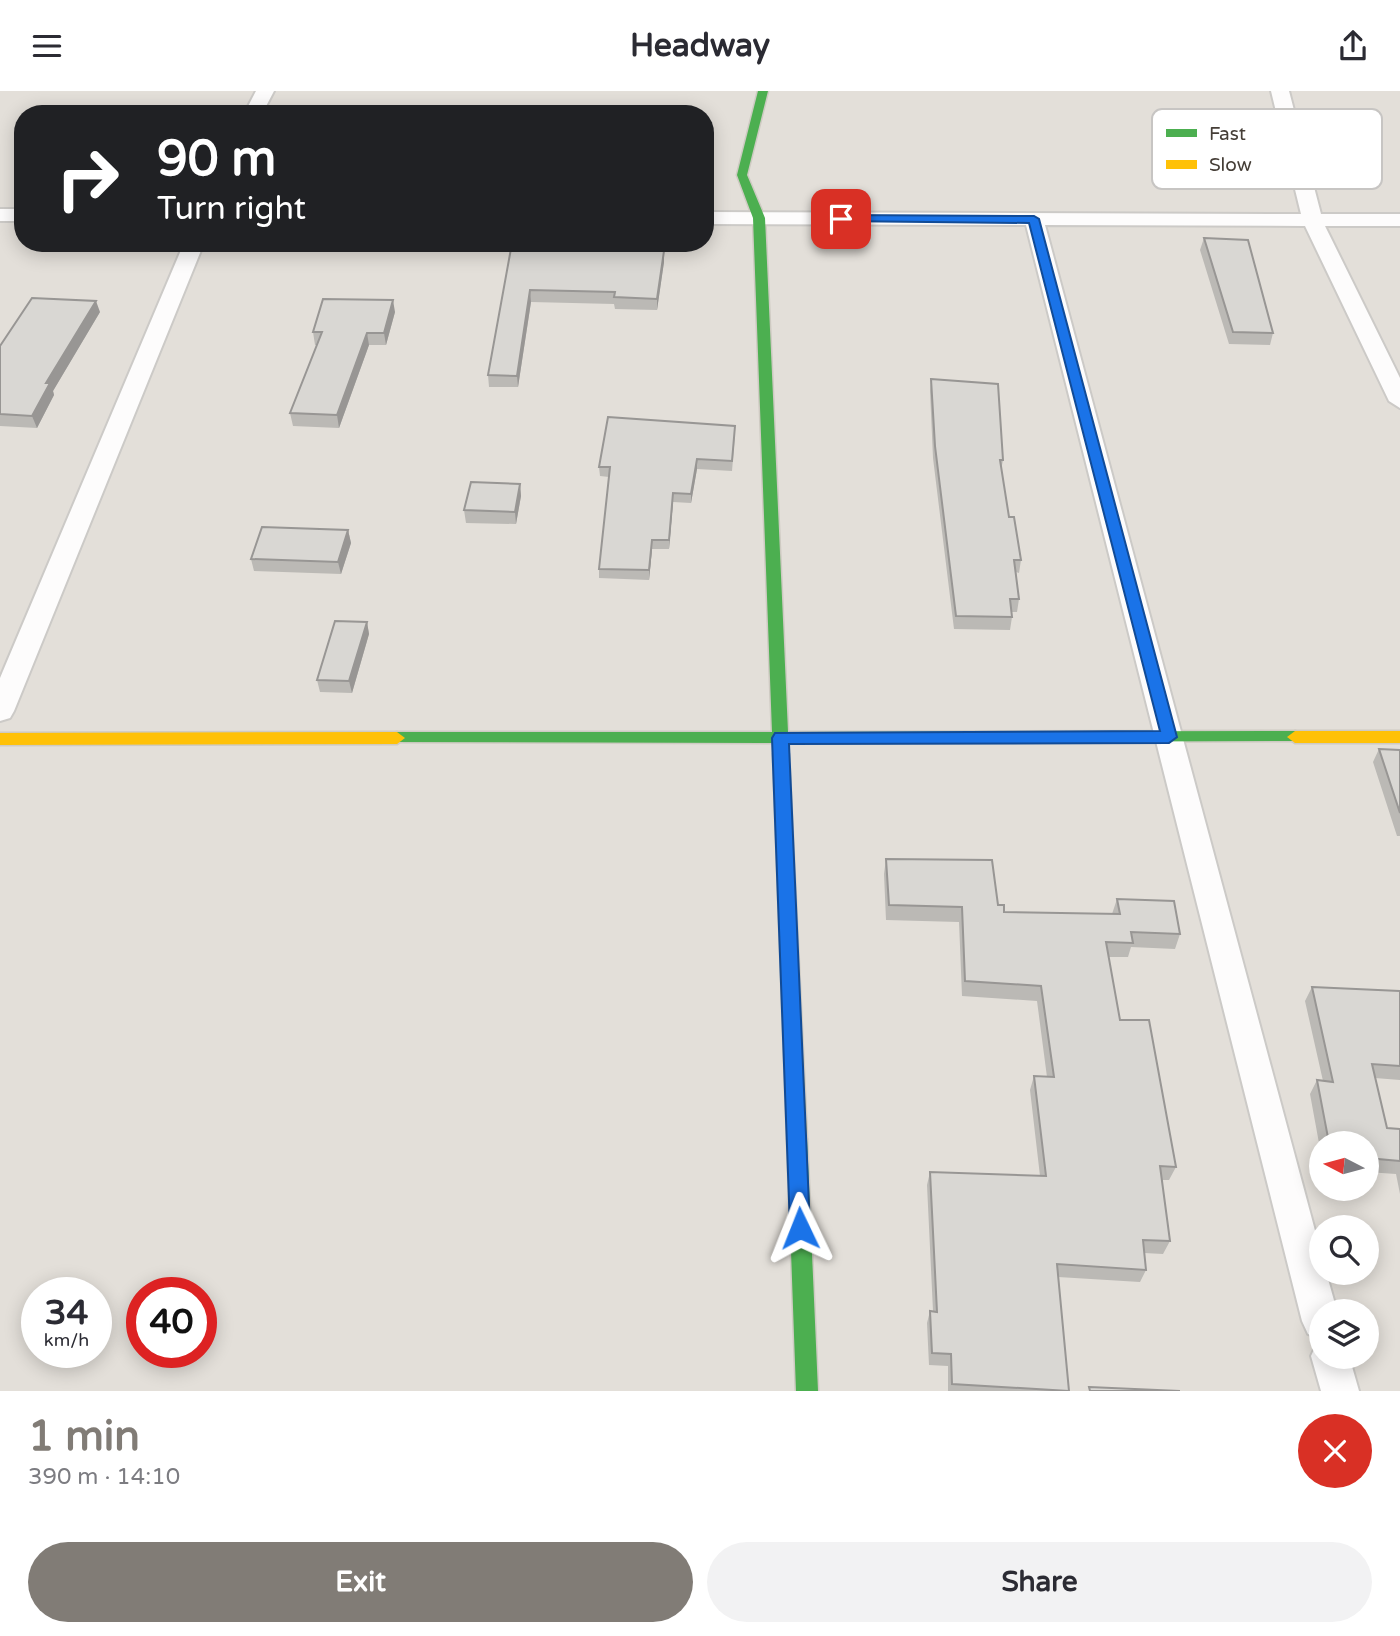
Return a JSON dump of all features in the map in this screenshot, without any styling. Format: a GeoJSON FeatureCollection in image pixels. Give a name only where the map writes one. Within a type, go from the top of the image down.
{"type":"FeatureCollection","features":[{"type":"Feature","properties":{"kind":"street"},"geometry":{"type":"LineString","coordinates":[[763,91],[742,175],[759,218],[807,1391]]}},
{"type":"Feature","properties":{"kind":"street"},"geometry":{"type":"LineString","coordinates":[[1280,91],[1285,109]]}},
{"type":"Feature","properties":{"kind":"street"},"geometry":{"type":"LineString","coordinates":[[1305,189],[1313,221],[1400,401]]}},
{"type":"Feature","properties":{"kind":"street"},"geometry":{"type":"LineString","coordinates":[[714,218],[1400,220]]}},
{"type":"Feature","properties":{"kind":"street"},"geometry":{"type":"LineString","coordinates":[[1034,219],[1315,1299]]}},
{"type":"Feature","properties":{"kind":"street"},"geometry":{"type":"LineString","coordinates":[[0,711],[190,252]]}},
{"type":"Feature","properties":{"kind":"street"},"geometry":{"type":"LineString","coordinates":[[0,739],[1400,737]]}},
{"type":"Feature","properties":{"kind":"street"},"geometry":{"type":"LineString","coordinates":[[1334,1369],[1340,1391]]}},
{"type":"Feature","properties":{"kind":"shaded area"},"geometry":{"type":"Polygon","coordinates":[[[0,91],[1400,91],[1400,1391],[0,1391],[0,91]]]}},
{"type":"Feature","properties":{"kind":"building"},"geometry":{"type":"Polygon","coordinates":[[[1204,238],[1248,240],[1273,333],[1233,332],[1204,238]]]}},
{"type":"Feature","properties":{"kind":"building"},"geometry":{"type":"Polygon","coordinates":[[[510,252],[664,252],[657,299],[614,297],[615,292],[530,290],[517,376],[488,375],[510,252]]]}},
{"type":"Feature","properties":{"kind":"building"},"geometry":{"type":"Polygon","coordinates":[[[32,298],[96,301],[46,383],[50,383],[32,416],[0,414],[0,346],[32,298]]]}},
{"type":"Feature","properties":{"kind":"building"},"geometry":{"type":"Polygon","coordinates":[[[323,299],[393,300],[384,333],[367,333],[337,415],[290,413],[322,332],[313,332],[323,299]]]}},
{"type":"Feature","properties":{"kind":"building"},"geometry":{"type":"Polygon","coordinates":[[[931,379],[998,384],[1003,460],[1000,460],[1009,517],[1014,517],[1021,560],[1014,560],[1019,599],[1010,599],[1012,617],[956,616],[935,446],[931,379]]]}},
{"type":"Feature","properties":{"kind":"building"},"geometry":{"type":"Polygon","coordinates":[[[608,417],[735,426],[732,461],[697,459],[691,494],[673,493],[669,540],[652,540],[649,570],[599,569],[610,467],[599,467],[608,417]]]}},
{"type":"Feature","properties":{"kind":"building"},"geometry":{"type":"Polygon","coordinates":[[[471,482],[520,484],[515,512],[464,510],[471,482]]]}},
{"type":"Feature","properties":{"kind":"building"},"geometry":{"type":"Polygon","coordinates":[[[262,527],[348,530],[338,562],[251,559],[262,527]]]}},
{"type":"Feature","properties":{"kind":"building"},"geometry":{"type":"Polygon","coordinates":[[[335,621],[367,622],[349,681],[317,680],[335,621]]]}},
{"type":"Feature","properties":{"kind":"building"},"geometry":{"type":"Polygon","coordinates":[[[1379,749],[1400,750],[1400,813],[1379,749]]]}},
{"type":"Feature","properties":{"kind":"building"},"geometry":{"type":"Polygon","coordinates":[[[886,859],[992,860],[998,905],[1004,905],[1004,912],[1120,914],[1117,899],[1174,901],[1180,934],[1131,932],[1133,943],[1106,942],[1120,1020],[1149,1020],[1176,1167],[1160,1166],[1170,1241],[1143,1240],[1146,1270],[1057,1264],[1069,1391],[952,1384],[951,1354],[932,1353],[930,1311],[937,1312],[930,1172],[1046,1176],[1034,1076],[1054,1077],[1041,986],[965,981],[962,907],[889,905],[886,859]]]}},
{"type":"Feature","properties":{"kind":"building"},"geometry":{"type":"Polygon","coordinates":[[[1312,987],[1400,991],[1400,1066],[1372,1064],[1387,1128],[1400,1129],[1400,1161],[1379,1159],[1379,1131],[1327,1131],[1317,1080],[1333,1082],[1312,987]]]}},
{"type":"Feature","properties":{"kind":"building"},"geometry":{"type":"Polygon","coordinates":[[[1089,1387],[1180,1391],[1090,1391],[1089,1387]]]}},
{"type":"Feature","properties":{"kind":"traffic: fast"},"geometry":{"type":"LineString","coordinates":[[763,91],[742,175],[759,218],[781,754]]}},
{"type":"Feature","properties":{"kind":"traffic: fast"},"geometry":{"type":"LineString","coordinates":[[397,738],[1295,737]]}},
{"type":"Feature","properties":{"kind":"traffic: fast"},"geometry":{"type":"LineString","coordinates":[[797,1139],[807,1391]]}},
{"type":"Feature","properties":{"kind":"traffic: slow"},"geometry":{"type":"LineString","coordinates":[[1295,737],[1400,737]]}},
{"type":"Feature","properties":{"kind":"traffic: slow"},"geometry":{"type":"LineString","coordinates":[[0,739],[397,738]]}},
{"type":"Feature","properties":{"kind":"traffic: slow"},"geometry":{"type":"LineString","coordinates":[[781,754],[797,1139]]}},
{"type":"Feature","properties":{"kind":"route"},"geometry":{"type":"LineString","coordinates":[[800,1228],[780,738],[1169,737],[1034,219],[841,219]]}}]}
